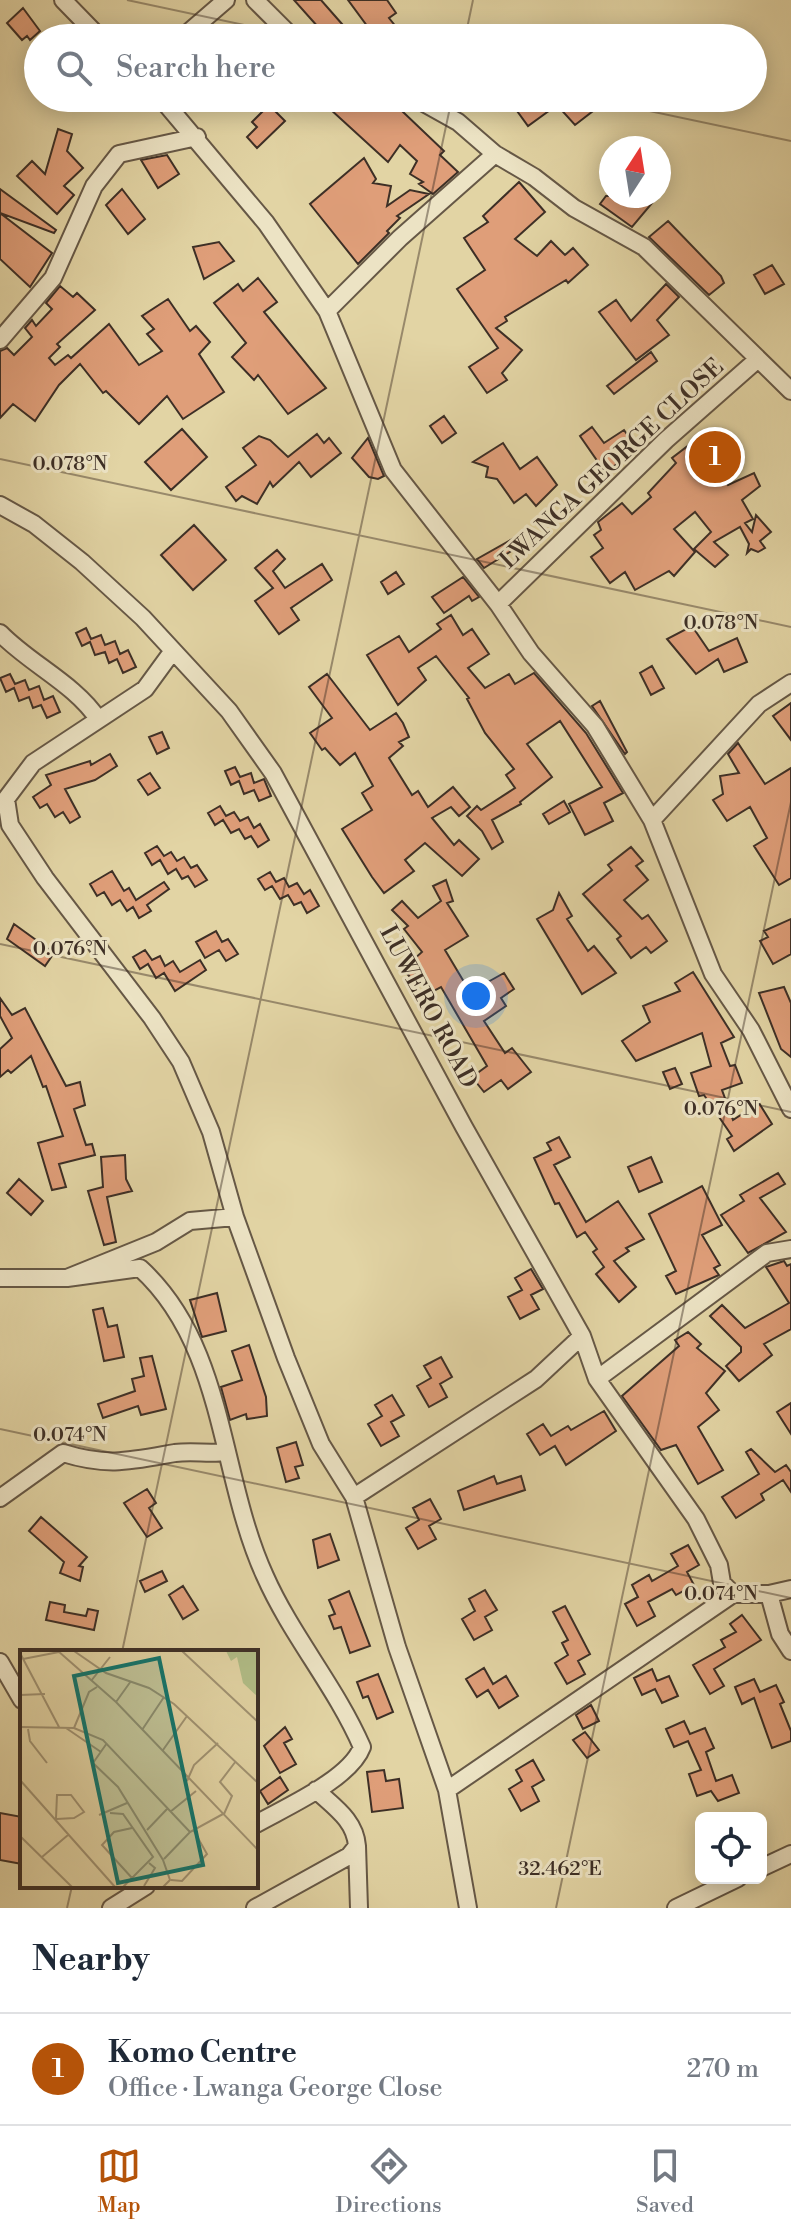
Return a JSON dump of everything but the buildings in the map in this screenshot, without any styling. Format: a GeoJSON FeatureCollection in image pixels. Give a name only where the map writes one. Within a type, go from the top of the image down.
{"type":"FeatureCollection","features":[{"type":"Feature","properties":{"kind":"street"},"geometry":{"type":"LineString","coordinates":[[63,0],[86,24]]}},
{"type":"Feature","properties":{"kind":"street"},"geometry":{"type":"LineString","coordinates":[[198,24],[226,0]]}},
{"type":"Feature","properties":{"kind":"street"},"geometry":{"type":"LineString","coordinates":[[255,0],[279,24]]}},
{"type":"Feature","properties":{"kind":"street"},"geometry":{"type":"LineString","coordinates":[[174,112],[266,223],[327,311],[393,470],[498,604],[531,653],[595,726],[652,820],[713,974],[751,1030],[791,1109]]}},
{"type":"Feature","properties":{"kind":"street"},"geometry":{"type":"LineString","coordinates":[[440,112],[584,215],[613,227],[644,247],[791,391]]}},
{"type":"Feature","properties":{"kind":"street"},"geometry":{"type":"LineString","coordinates":[[0,340],[53,278],[94,186],[119,154],[197,137]]}},
{"type":"Feature","properties":{"kind":"street"},"geometry":{"type":"LineString","coordinates":[[327,311],[400,238],[495,154]]}},
{"type":"Feature","properties":{"kind":"street","name":"LWANGA GEORGE CLOSE"},"geometry":{"type":"LineString","coordinates":[[498,604],[666,440],[758,359]]}},
{"type":"Feature","properties":{"kind":"street","name":"LUWERO ROAD"},"geometry":{"type":"LineString","coordinates":[[0,505],[34,524],[82,562],[143,618],[229,711],[273,773],[464,1127],[582,1336],[597,1379],[696,1519],[719,1565],[722,1583],[733,1594]]}},
{"type":"Feature","properties":{"kind":"street"},"geometry":{"type":"LineString","coordinates":[[0,633],[17,650],[89,705],[98,719]]}},
{"type":"Feature","properties":{"kind":"street"},"geometry":{"type":"LineString","coordinates":[[172,652],[145,689],[33,763],[6,799],[10,825],[45,878],[152,1018],[181,1062],[211,1132],[235,1217],[321,1444],[354,1497],[397,1647],[447,1790],[468,1908]]}},
{"type":"Feature","properties":{"kind":"street"},"geometry":{"type":"LineString","coordinates":[[652,820],[759,704],[791,683]]}},
{"type":"Feature","properties":{"kind":"street"},"geometry":{"type":"LineString","coordinates":[[67,1278],[156,1242],[190,1221],[235,1217]]}},
{"type":"Feature","properties":{"kind":"street"},"geometry":{"type":"LineString","coordinates":[[597,1379],[767,1253],[791,1249]]}},
{"type":"Feature","properties":{"kind":"street"},"geometry":{"type":"LineString","coordinates":[[0,1278],[67,1278],[140,1268],[161,1287],[177,1309],[197,1350],[264,1576],[362,1747],[353,1763],[316,1790],[258,1823]]}},
{"type":"Feature","properties":{"kind":"street"},"geometry":{"type":"LineString","coordinates":[[354,1497],[536,1379],[582,1336]]}},
{"type":"Feature","properties":{"kind":"street"},"geometry":{"type":"LineString","coordinates":[[0,1498],[63,1453],[106,1463],[155,1460],[177,1453],[226,1452]]}},
{"type":"Feature","properties":{"kind":"street"},"geometry":{"type":"LineString","coordinates":[[447,1790],[733,1594],[769,1594],[791,1589]]}},
{"type":"Feature","properties":{"kind":"street"},"geometry":{"type":"LineString","coordinates":[[769,1594],[780,1634],[791,1651]]}},
{"type":"Feature","properties":{"kind":"street"},"geometry":{"type":"LineString","coordinates":[[0,1662],[20,1697]]}},
{"type":"Feature","properties":{"kind":"street"},"geometry":{"type":"LineString","coordinates":[[316,1790],[356,1830],[359,1908]]}},
{"type":"Feature","properties":{"kind":"street"},"geometry":{"type":"LineString","coordinates":[[255,1908],[349,1856],[357,1846]]}},
{"type":"Feature","properties":{"kind":"street"},"geometry":{"type":"LineString","coordinates":[[767,1865],[791,1854]]}},
{"type":"Feature","properties":{"kind":"street"},"geometry":{"type":"LineString","coordinates":[[676,1908],[726,1884]]}},
{"type":"Feature","properties":{"kind":"street"},"geometry":{"type":"LineString","coordinates":[[111,1908],[140,1888]]}},
{"type":"Feature","properties":{"kind":"place","name":"Komo Centre"},"geometry":{"type":"Point","coordinates":[715,457]}}]}
